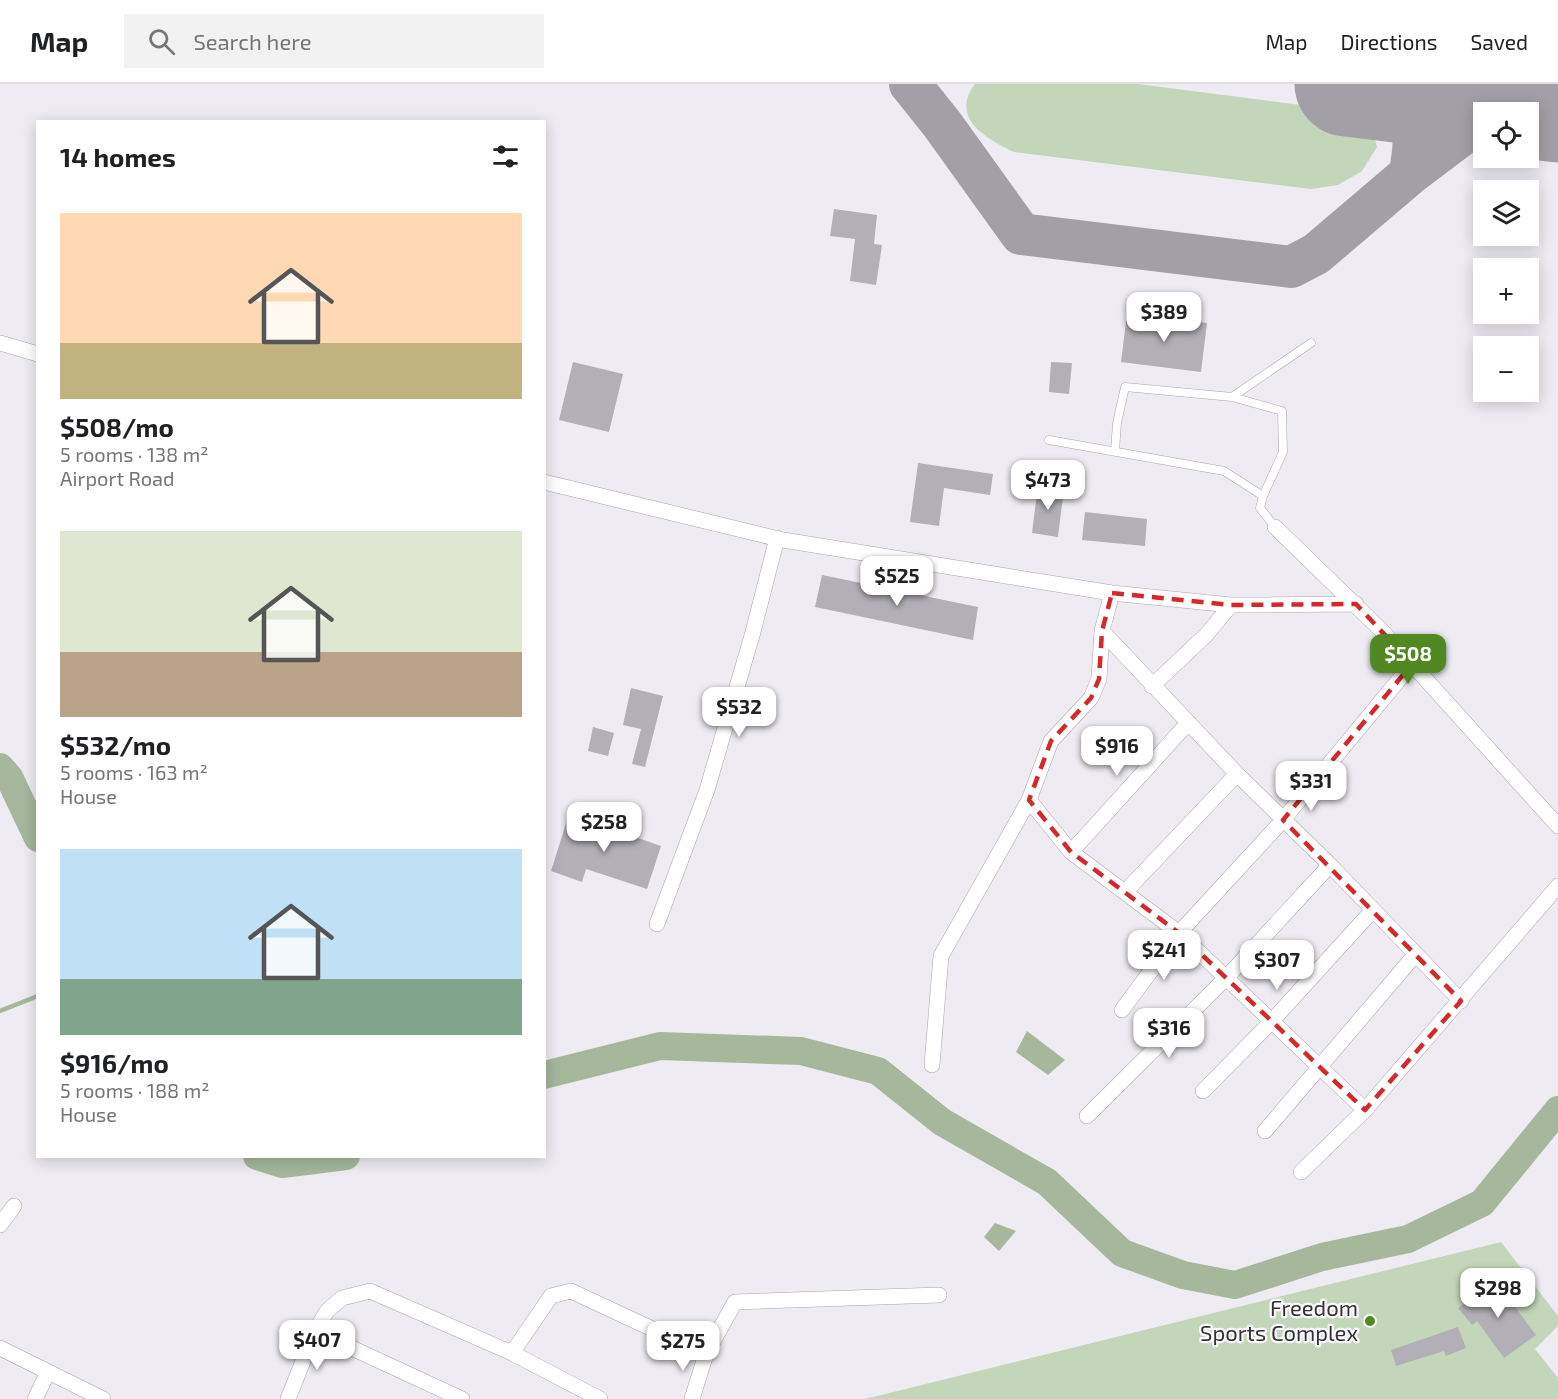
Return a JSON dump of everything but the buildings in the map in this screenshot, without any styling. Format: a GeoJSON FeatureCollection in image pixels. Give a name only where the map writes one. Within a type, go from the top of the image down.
{"type":"FeatureCollection","features":[{"type":"Feature","properties":{"kind":"street"},"geometry":{"type":"LineString","coordinates":[[0,343],[36,353]]}},
{"type":"Feature","properties":{"kind":"street"},"geometry":{"type":"LineString","coordinates":[[546,482],[777,538],[1113,593],[1231,605],[1356,604]]}},
{"type":"Feature","properties":{"kind":"street"},"geometry":{"type":"LineString","coordinates":[[1275,527],[1356,604],[1558,826]]}},
{"type":"Feature","properties":{"kind":"street"},"geometry":{"type":"LineString","coordinates":[[657,924],[707,790],[753,632],[777,538]]}},
{"type":"Feature","properties":{"kind":"street"},"geometry":{"type":"LineString","coordinates":[[932,1065],[941,956],[1029,800],[1051,741],[1091,698],[1099,679],[1102,632],[1113,593]]}},
{"type":"Feature","properties":{"kind":"street"},"geometry":{"type":"LineString","coordinates":[[1152,686],[1206,635],[1231,605]]}},
{"type":"Feature","properties":{"kind":"street"},"geometry":{"type":"LineString","coordinates":[[1102,632],[1237,774],[1330,865],[1461,1001]]}},
{"type":"Feature","properties":{"kind":"street"},"geometry":{"type":"LineString","coordinates":[[1122,1010],[1179,933],[1283,820],[1412,664]]}},
{"type":"Feature","properties":{"kind":"street"},"geometry":{"type":"LineString","coordinates":[[1071,852],[1188,723]]}},
{"type":"Feature","properties":{"kind":"street"},"geometry":{"type":"LineString","coordinates":[[1125,892],[1237,774]]}},
{"type":"Feature","properties":{"kind":"street"},"geometry":{"type":"LineString","coordinates":[[1029,800],[1071,852],[1179,933],[1365,1110]]}},
{"type":"Feature","properties":{"kind":"street"},"geometry":{"type":"LineString","coordinates":[[1087,1116],[1226,978],[1330,865]]}},
{"type":"Feature","properties":{"kind":"street"},"geometry":{"type":"LineString","coordinates":[[1301,1172],[1365,1110],[1558,886]]}},
{"type":"Feature","properties":{"kind":"street"},"geometry":{"type":"LineString","coordinates":[[1203,1091],[1272,1021],[1372,911]]}},
{"type":"Feature","properties":{"kind":"street"},"geometry":{"type":"LineString","coordinates":[[1265,1131],[1416,955]]}},
{"type":"Feature","properties":{"kind":"street"},"geometry":{"type":"LineString","coordinates":[[0,1225],[14,1206]]}},
{"type":"Feature","properties":{"kind":"street"},"geometry":{"type":"LineString","coordinates":[[512,1353],[551,1296],[571,1290],[706,1354]]}},
{"type":"Feature","properties":{"kind":"street"},"geometry":{"type":"LineString","coordinates":[[288,1399],[315,1331],[327,1311],[342,1298],[370,1291],[512,1353],[600,1399]]}},
{"type":"Feature","properties":{"kind":"street"},"geometry":{"type":"LineString","coordinates":[[692,1399],[706,1354],[735,1302],[939,1295]]}},
{"type":"Feature","properties":{"kind":"street"},"geometry":{"type":"LineString","coordinates":[[315,1331],[462,1399]]}},
{"type":"Feature","properties":{"kind":"street"},"geometry":{"type":"LineString","coordinates":[[0,1348],[103,1399]]}},
{"type":"Feature","properties":{"kind":"street"},"geometry":{"type":"LineString","coordinates":[[35,1399],[48,1372]]}},
{"type":"Feature","properties":{"kind":"lane"},"geometry":{"type":"LineString","coordinates":[[1232,397],[1311,343]]}},
{"type":"Feature","properties":{"kind":"lane"},"geometry":{"type":"LineString","coordinates":[[1115,451],[1117,423],[1125,387],[1232,397],[1282,411],[1283,452],[1260,508],[1275,527]]}},
{"type":"Feature","properties":{"kind":"lane"},"geometry":{"type":"LineString","coordinates":[[1049,440],[1224,471],[1263,496]]}},
{"type":"Feature","properties":{"kind":"highlighted area"},"geometry":{"type":"Polygon","coordinates":[[[1112,593],[1231,605],[1356,604],[1412,664],[1283,820],[1461,1001],[1365,1110],[1179,933],[1071,852],[1029,800],[1051,741],[1091,698],[1099,679],[1102,631],[1112,593]]]}},
{"type":"Feature","properties":{"kind":"shaded area"},"geometry":{"type":"Polygon","coordinates":[[[975,84],[1138,84],[1354,112],[1372,128],[1377,147],[1362,171],[1338,185],[1311,189],[1014,152],[983,134],[969,117],[966,107],[968,96],[975,84]]]}},
{"type":"Feature","properties":{"kind":"shaded area"},"geometry":{"type":"Polygon","coordinates":[[[1027,1031],[1065,1060],[1048,1075],[1016,1052],[1027,1031]]]}},
{"type":"Feature","properties":{"kind":"shaded area"},"geometry":{"type":"Polygon","coordinates":[[[995,1223],[1016,1231],[999,1251],[984,1237],[995,1223]]]}},
{"type":"Feature","properties":{"kind":"shaded area","name":"Freedom Sports Complex"},"geometry":{"type":"Polygon","coordinates":[[[1501,1242],[1558,1316],[1558,1326],[1535,1349],[1558,1378],[1558,1399],[865,1399],[1501,1242]]]}},
{"type":"Feature","properties":{"kind":"waterway"},"geometry":{"type":"LineString","coordinates":[[0,767],[9,777],[36,834]]}},
{"type":"Feature","properties":{"kind":"waterway"},"geometry":{"type":"LineString","coordinates":[[0,1011],[36,997]]}},
{"type":"Feature","properties":{"kind":"waterway"},"geometry":{"type":"LineString","coordinates":[[546,1074],[660,1046],[801,1051],[878,1071],[942,1122],[1047,1182],[1122,1253],[1183,1275],[1235,1285],[1322,1257],[1408,1239],[1482,1203],[1558,1110]]}},
{"type":"Feature","properties":{"kind":"waterway"},"geometry":{"type":"LineString","coordinates":[[263,1158],[282,1164],[330,1158]]}},
{"type":"Feature","properties":{"kind":"taxiway"},"geometry":{"type":"LineString","coordinates":[[910,84],[942,124],[1021,234],[1291,267],[1316,254],[1410,174],[1473,126]]}},
{"type":"Feature","properties":{"kind":"taxiway"},"geometry":{"type":"LineString","coordinates":[[1353,85],[1388,105],[1410,127],[1413,136],[1410,174]]}},
{"type":"Feature","properties":{"kind":"runway"},"geometry":{"type":"LineString","coordinates":[[1347,84],[1558,110]]}},
{"type":"Feature","properties":{"kind":"place","name":"Freedom Sports Complex"},"geometry":{"type":"Point","coordinates":[1370,1321]}}]}
